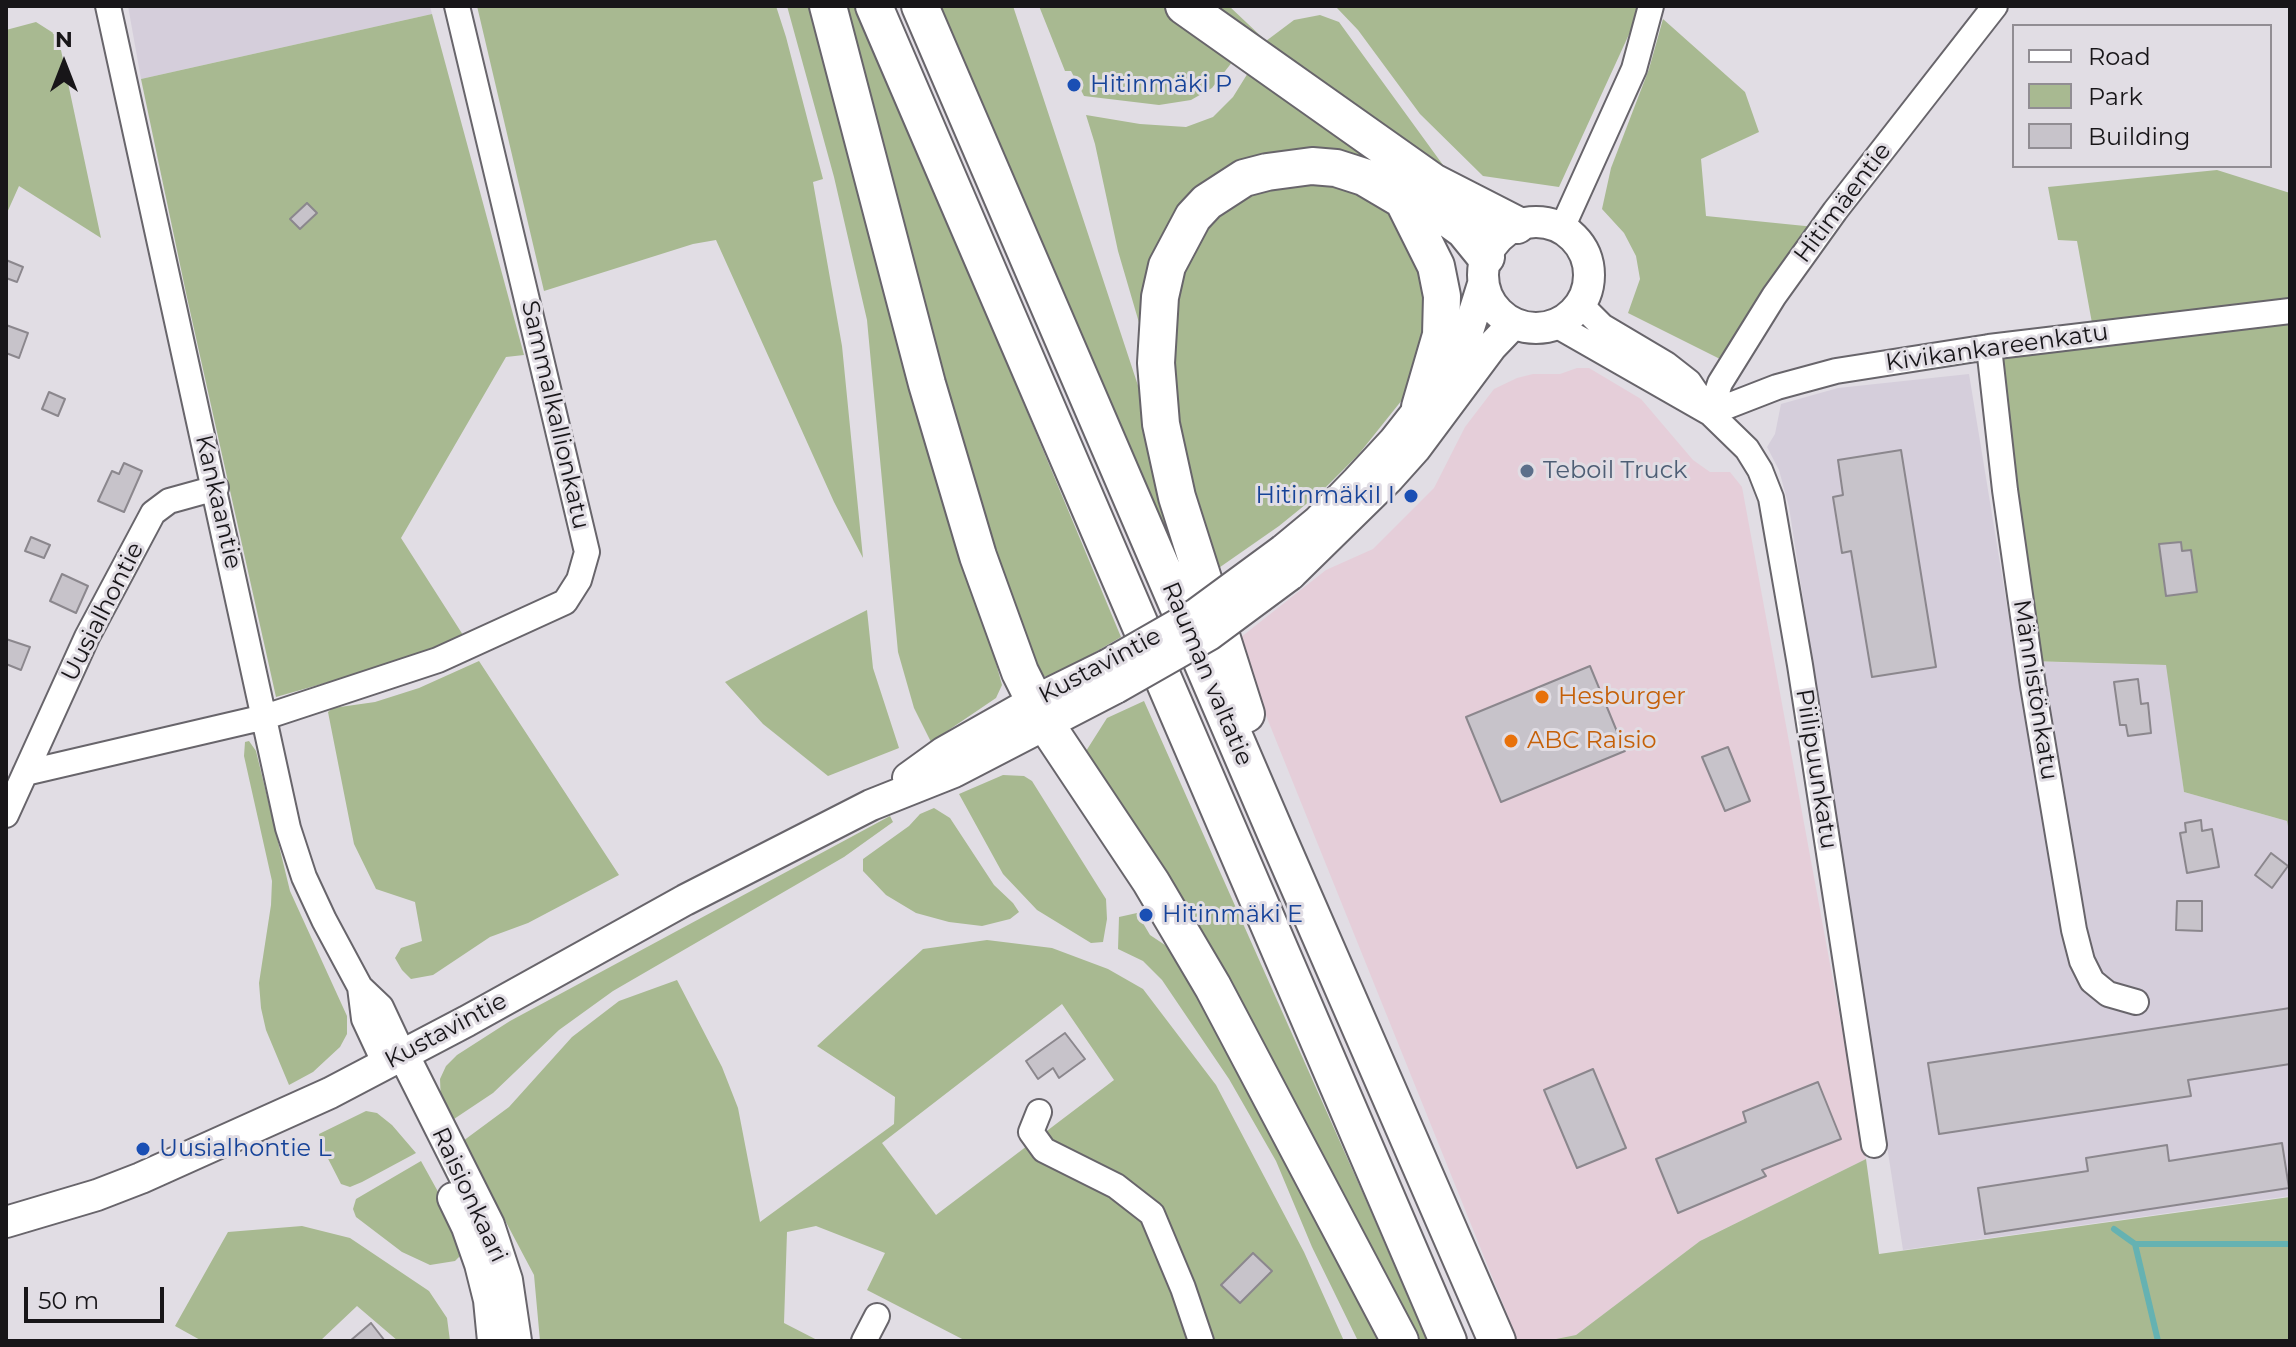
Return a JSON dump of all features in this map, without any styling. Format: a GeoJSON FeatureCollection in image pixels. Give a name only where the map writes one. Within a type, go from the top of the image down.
{"type":"FeatureCollection","features":[{"type":"Feature","properties":{"kind":"highway"},"geometry":{"type":"LineString","coordinates":[[828,6],[927,384],[978,556],[1020,672],[1040,714],[1182,932],[1400,1341]]}},
{"type":"Feature","properties":{"kind":"highway","name":"Rauman valtatie"},"geometry":{"type":"LineString","coordinates":[[874,6],[1448,1341]]}},
{"type":"Feature","properties":{"kind":"highway","name":"Rauman valtatie"},"geometry":{"type":"LineString","coordinates":[[920,6],[1497,1341]]}},
{"type":"Feature","properties":{"kind":"highway"},"geometry":{"type":"LineString","coordinates":[[1184,6],[1433,182],[1517,225]]}},
{"type":"Feature","properties":{"kind":"highway"},"geometry":{"type":"LineString","coordinates":[[1277,836],[1241,696],[1177,497],[1161,424],[1156,363],[1160,297],[1167,266],[1193,217],[1207,202],[1244,178],[1291,168],[1336,168],[1364,177],[1403,200],[1446,217],[1464,230],[1484,270]]}},
{"type":"Feature","properties":{"kind":"highway"},"geometry":{"type":"LineString","coordinates":[[1403,200],[1436,266],[1442,296],[1441,335],[1420,407]]}},
{"type":"Feature","properties":{"kind":"main road"},"geometry":{"type":"LineString","coordinates":[[1548,223],[1562,228],[1576,239],[1590,271],[1588,288],[1581,305],[1556,325],[1542,329],[1513,324],[1499,314],[1489,300],[1484,270],[1493,243],[1517,225],[1548,223]]}},
{"type":"Feature","properties":{"kind":"main road","name":"Kustavintie"},"geometry":{"type":"LineString","coordinates":[[1287,562],[1318,521],[1394,441],[1453,366],[1464,344],[1484,270]]}},
{"type":"Feature","properties":{"kind":"main road","name":"Kustavintie"},"geometry":{"type":"LineString","coordinates":[[6,1222],[97,1195],[261,1125],[394,1059],[685,900],[871,805],[954,772],[1040,714],[1112,676],[1196,614],[1287,562],[1362,507],[1398,468],[1461,390],[1491,347],[1513,324]]}},
{"type":"Feature","properties":{"kind":"main road","name":"Raisionkaari"},"geometry":{"type":"LineString","coordinates":[[394,1059],[467,1227],[489,1300],[493,1341]]}},
{"type":"Feature","properties":{"kind":"main road","name":"Raisionkaari"},"geometry":{"type":"LineString","coordinates":[[394,1059],[419,1091],[489,1225],[507,1280],[516,1341]]}},
{"type":"Feature","properties":{"kind":"street","name":"Kankaantie"},"geometry":{"type":"LineString","coordinates":[[108,6],[288,828],[304,877],[360,987],[364,1019],[394,1059]]}},
{"type":"Feature","properties":{"kind":"street","name":"Sammalkallionkatu"},"geometry":{"type":"LineString","coordinates":[[265,717],[438,660],[565,602],[579,580],[587,552],[457,6]]}},
{"type":"Feature","properties":{"kind":"street"},"geometry":{"type":"LineString","coordinates":[[1562,228],[1634,69],[1651,6]]}},
{"type":"Feature","properties":{"kind":"street","name":"Hitimäentie"},"geometry":{"type":"LineString","coordinates":[[1710,413],[1720,383],[1774,296],[1835,211],[1995,6]]}},
{"type":"Feature","properties":{"kind":"street"},"geometry":{"type":"LineString","coordinates":[[1581,305],[1602,326],[1666,364],[1689,382],[1710,413]]}},
{"type":"Feature","properties":{"kind":"street","name":"Kivikankareenkatu"},"geometry":{"type":"LineString","coordinates":[[1710,413],[1777,387],[1836,371],[1989,347],[2290,311]]}},
{"type":"Feature","properties":{"kind":"street"},"geometry":{"type":"LineString","coordinates":[[1556,325],[1710,413]]}},
{"type":"Feature","properties":{"kind":"street","name":"Männistönkatu"},"geometry":{"type":"LineString","coordinates":[[1989,347],[2009,521],[2033,686],[2074,930],[2082,961],[2092,981],[2108,994],[2136,1002]]}},
{"type":"Feature","properties":{"kind":"street","name":"Piilipuunkatu"},"geometry":{"type":"LineString","coordinates":[[1710,413],[1747,449],[1760,470],[1771,498],[1874,1145]]}},
{"type":"Feature","properties":{"kind":"street","name":"Uusialhontie"},"geometry":{"type":"LineString","coordinates":[[6,815],[87,637],[153,513],[169,501],[216,488]]}},
{"type":"Feature","properties":{"kind":"street"},"geometry":{"type":"LineString","coordinates":[[25,773],[265,717]]}},
{"type":"Feature","properties":{"kind":"street"},"geometry":{"type":"LineString","coordinates":[[1039,1112],[1031,1132],[1044,1150],[1116,1186],[1152,1214],[1201,1341]]}},
{"type":"Feature","properties":{"kind":"street"},"geometry":{"type":"LineString","coordinates":[[864,1341],[877,1316]]}},
{"type":"Feature","properties":{"kind":"shaded area"},"geometry":{"type":"Polygon","coordinates":[[[128,6],[430,6],[432,14],[141,79],[128,6]]]}},
{"type":"Feature","properties":{"kind":"shaded area"},"geometry":{"type":"Polygon","coordinates":[[[1577,368],[1589,368],[1641,399],[1693,460],[1710,472],[1730,472],[1742,487],[1866,1159],[1700,1241],[1576,1335],[1546,1341],[1518,1341],[1236,641],[1326,570],[1373,549],[1434,488],[1465,427],[1494,389],[1517,378],[1533,374],[1560,374],[1577,368]]]}},
{"type":"Feature","properties":{"kind":"shaded area"},"geometry":{"type":"Polygon","coordinates":[[[1969,374],[2016,661],[2167,665],[2184,792],[2287,821],[2290,837],[2290,1196],[1903,1250],[1789,507],[1779,470],[1767,447],[1775,434],[1781,404],[1838,388],[1969,374]]]}},
{"type":"Feature","properties":{"kind":"green space"},"geometry":{"type":"Polygon","coordinates":[[[477,6],[776,6],[823,179],[813,182],[842,346],[863,558],[834,502],[716,240],[693,244],[544,291],[477,6]]]}},
{"type":"Feature","properties":{"kind":"green space"},"geometry":{"type":"Polygon","coordinates":[[[787,6],[817,6],[1002,685],[996,698],[931,742],[914,708],[898,652],[867,320],[834,177],[787,6]]]}},
{"type":"Feature","properties":{"kind":"green space"},"geometry":{"type":"Polygon","coordinates":[[[837,6],[854,6],[925,167],[1121,637],[1053,677],[1035,672],[991,553],[837,6]]]}},
{"type":"Feature","properties":{"kind":"green space"},"geometry":{"type":"Polygon","coordinates":[[[940,6],[1013,6],[1147,413],[1192,591],[940,6]]]}},
{"type":"Feature","properties":{"kind":"green space"},"geometry":{"type":"Polygon","coordinates":[[[1039,6],[1171,6],[1236,57],[1212,88],[1191,100],[1159,105],[1084,96],[1071,71],[1065,71],[1039,6]]]}},
{"type":"Feature","properties":{"kind":"green space"},"geometry":{"type":"Polygon","coordinates":[[[1210,6],[1229,6],[1266,41],[1294,20],[1320,15],[1339,22],[1451,176],[1210,6]]]}},
{"type":"Feature","properties":{"kind":"green space"},"geometry":{"type":"Polygon","coordinates":[[[1328,6],[1637,6],[1631,30],[1559,187],[1483,176],[1420,114],[1358,30],[1337,8],[1328,6]]]}},
{"type":"Feature","properties":{"kind":"green space"},"geometry":{"type":"Polygon","coordinates":[[[432,14],[524,355],[506,357],[401,538],[463,635],[430,653],[276,697],[141,79],[432,14]]]}},
{"type":"Feature","properties":{"kind":"green space"},"geometry":{"type":"Polygon","coordinates":[[[1663,19],[1745,92],[1759,132],[1701,159],[1706,216],[1815,227],[1724,361],[1628,313],[1640,279],[1636,256],[1624,233],[1602,209],[1611,168],[1649,69],[1663,19]]]}},
{"type":"Feature","properties":{"kind":"green space"},"geometry":{"type":"Polygon","coordinates":[[[36,22],[58,36],[101,238],[19,186],[6,215],[6,30],[36,22]]]}},
{"type":"Feature","properties":{"kind":"green space"},"geometry":{"type":"Polygon","coordinates":[[[1251,68],[1393,175],[1224,176],[1147,350],[1118,251],[1086,115],[1140,124],[1186,127],[1213,117],[1233,97],[1251,68]]]}},
{"type":"Feature","properties":{"kind":"green space"},"geometry":{"type":"Polygon","coordinates":[[[2217,170],[2290,193],[2290,837],[2287,821],[2184,792],[2166,665],[2029,661],[1989,347],[2094,334],[2077,241],[2058,240],[2048,187],[2217,170]]]}},
{"type":"Feature","properties":{"kind":"green space"},"geometry":{"type":"Polygon","coordinates":[[[1322,183],[1350,190],[1391,213],[1433,296],[1410,390],[1358,455],[1321,492],[1213,572],[1174,429],[1168,325],[1189,242],[1245,188],[1322,183]]]}},
{"type":"Feature","properties":{"kind":"green space"},"geometry":{"type":"Polygon","coordinates":[[[867,610],[873,668],[899,748],[828,776],[763,724],[725,682],[867,610]]]}},
{"type":"Feature","properties":{"kind":"green space"},"geometry":{"type":"Polygon","coordinates":[[[479,661],[619,875],[528,923],[490,937],[433,975],[411,979],[395,958],[401,948],[422,941],[415,902],[376,889],[354,844],[328,712],[333,708],[375,702],[419,688],[479,661]]]}},
{"type":"Feature","properties":{"kind":"green space"},"geometry":{"type":"Polygon","coordinates":[[[1144,701],[1427,1341],[1413,1341],[1081,759],[1107,718],[1144,701]]]}},
{"type":"Feature","properties":{"kind":"green space"},"geometry":{"type":"Polygon","coordinates":[[[249,741],[256,751],[290,891],[347,1016],[347,1034],[340,1047],[313,1072],[289,1085],[266,1030],[261,1008],[259,983],[272,881],[244,756],[245,742],[249,741]]]}},
{"type":"Feature","properties":{"kind":"green space"},"geometry":{"type":"Polygon","coordinates":[[[1003,775],[1024,776],[1032,781],[1106,899],[1103,942],[1091,943],[1037,910],[1003,874],[959,794],[1003,775]]]}},
{"type":"Feature","properties":{"kind":"green space"},"geometry":{"type":"Polygon","coordinates":[[[934,808],[950,818],[994,885],[1013,903],[1019,912],[1010,919],[982,926],[949,922],[916,913],[886,895],[863,871],[863,859],[909,826],[920,814],[934,808]]]}},
{"type":"Feature","properties":{"kind":"green space"},"geometry":{"type":"Polygon","coordinates":[[[890,816],[893,822],[844,857],[613,991],[559,1030],[493,1093],[454,1119],[441,1103],[440,1079],[446,1066],[457,1055],[510,1021],[890,816]]]}},
{"type":"Feature","properties":{"kind":"green space"},"geometry":{"type":"Polygon","coordinates":[[[1137,913],[1150,935],[1165,945],[1201,990],[1384,1341],[1358,1341],[1312,1247],[1276,1161],[1229,1079],[1162,980],[1143,961],[1118,949],[1119,917],[1137,913]]]}},
{"type":"Feature","properties":{"kind":"green space"},"geometry":{"type":"Polygon","coordinates":[[[987,940],[1052,948],[1108,969],[1143,989],[1216,1085],[1304,1252],[1344,1341],[966,1341],[867,1290],[885,1253],[816,1226],[787,1232],[784,1323],[819,1341],[540,1341],[534,1275],[463,1141],[509,1107],[572,1037],[619,1001],[677,980],[722,1067],[738,1108],[760,1222],[894,1124],[895,1097],[817,1046],[923,949],[987,940]],[[1062,1004],[882,1143],[936,1215],[1114,1080],[1062,1004]]]}},
{"type":"Feature","properties":{"kind":"green space"},"geometry":{"type":"Polygon","coordinates":[[[366,1111],[377,1113],[392,1125],[416,1153],[350,1187],[341,1184],[321,1145],[319,1134],[366,1111]]]}},
{"type":"Feature","properties":{"kind":"green space"},"geometry":{"type":"Polygon","coordinates":[[[1866,1159],[1879,1254],[2290,1197],[2290,1341],[1546,1341],[1576,1335],[1700,1241],[1866,1159]]]}},
{"type":"Feature","properties":{"kind":"green space"},"geometry":{"type":"Polygon","coordinates":[[[421,1161],[457,1226],[463,1253],[455,1261],[430,1265],[402,1252],[356,1217],[353,1209],[356,1199],[421,1161]]]}},
{"type":"Feature","properties":{"kind":"green space"},"geometry":{"type":"Polygon","coordinates":[[[302,1226],[350,1238],[429,1291],[447,1318],[450,1341],[398,1341],[357,1306],[320,1341],[202,1341],[175,1326],[228,1232],[302,1226]]]}},
{"type":"Feature","properties":{"kind":"building"},"geometry":{"type":"Polygon","coordinates":[[[307,203],[317,213],[300,229],[290,219],[307,203]]]}},
{"type":"Feature","properties":{"kind":"building"},"geometry":{"type":"Polygon","coordinates":[[[6,260],[23,267],[17,282],[6,278],[6,260]]]}},
{"type":"Feature","properties":{"kind":"building"},"geometry":{"type":"Polygon","coordinates":[[[6,325],[28,333],[19,358],[6,353],[6,325]]]}},
{"type":"Feature","properties":{"kind":"building"},"geometry":{"type":"Polygon","coordinates":[[[49,392],[65,399],[58,416],[42,409],[49,392]]]}},
{"type":"Feature","properties":{"kind":"building"},"geometry":{"type":"Polygon","coordinates":[[[1901,450],[1936,667],[1872,677],[1851,551],[1842,553],[1833,497],[1843,495],[1838,460],[1901,450]]]}},
{"type":"Feature","properties":{"kind":"building"},"geometry":{"type":"Polygon","coordinates":[[[124,463],[142,471],[124,512],[98,501],[112,471],[119,474],[124,463]]]}},
{"type":"Feature","properties":{"kind":"building"},"geometry":{"type":"Polygon","coordinates":[[[31,537],[50,545],[44,558],[25,551],[31,537]]]}},
{"type":"Feature","properties":{"kind":"building"},"geometry":{"type":"Polygon","coordinates":[[[2181,542],[2182,551],[2191,550],[2197,592],[2166,596],[2159,544],[2181,542]]]}},
{"type":"Feature","properties":{"kind":"building"},"geometry":{"type":"Polygon","coordinates":[[[62,574],[88,586],[76,613],[50,601],[62,574]]]}},
{"type":"Feature","properties":{"kind":"building"},"geometry":{"type":"Polygon","coordinates":[[[6,639],[30,647],[21,670],[6,664],[6,639]]]}},
{"type":"Feature","properties":{"kind":"building"},"geometry":{"type":"Polygon","coordinates":[[[1590,666],[1625,751],[1501,802],[1466,717],[1590,666]]]}},
{"type":"Feature","properties":{"kind":"building"},"geometry":{"type":"Polygon","coordinates":[[[2138,679],[2141,704],[2148,703],[2151,733],[2128,736],[2126,725],[2120,725],[2114,682],[2138,679]]]}},
{"type":"Feature","properties":{"kind":"building"},"geometry":{"type":"Polygon","coordinates":[[[1728,747],[1750,801],[1725,811],[1702,757],[1728,747]]]}},
{"type":"Feature","properties":{"kind":"building"},"geometry":{"type":"Polygon","coordinates":[[[2201,820],[2202,831],[2212,829],[2219,867],[2187,873],[2180,833],[2186,832],[2185,823],[2201,820]]]}},
{"type":"Feature","properties":{"kind":"building"},"geometry":{"type":"Polygon","coordinates":[[[2271,853],[2288,866],[2272,888],[2255,875],[2271,853]]]}},
{"type":"Feature","properties":{"kind":"building"},"geometry":{"type":"Polygon","coordinates":[[[2177,901],[2202,901],[2202,931],[2176,930],[2177,901]]]}},
{"type":"Feature","properties":{"kind":"building"},"geometry":{"type":"Polygon","coordinates":[[[2290,1008],[2290,1064],[2188,1080],[2191,1096],[1939,1134],[1928,1063],[2290,1008]]]}},
{"type":"Feature","properties":{"kind":"building"},"geometry":{"type":"Polygon","coordinates":[[[1065,1033],[1085,1059],[1059,1078],[1053,1068],[1038,1079],[1026,1061],[1065,1033]]]}},
{"type":"Feature","properties":{"kind":"building"},"geometry":{"type":"Polygon","coordinates":[[[1593,1069],[1626,1148],[1577,1168],[1544,1090],[1593,1069]]]}},
{"type":"Feature","properties":{"kind":"building"},"geometry":{"type":"Polygon","coordinates":[[[1818,1082],[1841,1139],[1762,1170],[1766,1176],[1678,1213],[1656,1159],[1746,1122],[1743,1112],[1818,1082]]]}},
{"type":"Feature","properties":{"kind":"building"},"geometry":{"type":"Polygon","coordinates":[[[2282,1143],[2289,1188],[1985,1234],[1978,1188],[2088,1171],[2086,1158],[2167,1145],[2169,1161],[2282,1143]]]}},
{"type":"Feature","properties":{"kind":"building"},"geometry":{"type":"Polygon","coordinates":[[[1253,1253],[1272,1271],[1240,1303],[1221,1285],[1253,1253]]]}},
{"type":"Feature","properties":{"kind":"building"},"geometry":{"type":"Polygon","coordinates":[[[371,1323],[385,1341],[350,1341],[371,1323]]]}},
{"type":"Feature","properties":{"kind":"waterway"},"geometry":{"type":"LineString","coordinates":[[2114,1229],[2135,1244],[2290,1244]]}},
{"type":"Feature","properties":{"kind":"waterway"},"geometry":{"type":"LineString","coordinates":[[2135,1244],[2158,1341]]}},
{"type":"Feature","properties":{"kind":"place","name":"Hitinmäki P"},"geometry":{"type":"Point","coordinates":[1074,85]}},
{"type":"Feature","properties":{"kind":"place","name":"Teboil Truck"},"geometry":{"type":"Point","coordinates":[1527,471]}},
{"type":"Feature","properties":{"kind":"place","name":"HitinmäkiI I"},"geometry":{"type":"Point","coordinates":[1411,496]}},
{"type":"Feature","properties":{"kind":"place","name":"Hesburger"},"geometry":{"type":"Point","coordinates":[1542,697]}},
{"type":"Feature","properties":{"kind":"place","name":"ABC Raisio"},"geometry":{"type":"Point","coordinates":[1511,741]}},
{"type":"Feature","properties":{"kind":"place","name":"Hitinmäki E"},"geometry":{"type":"Point","coordinates":[1146,915]}},
{"type":"Feature","properties":{"kind":"place","name":"Uusialhontie L"},"geometry":{"type":"Point","coordinates":[143,1149]}}]}
